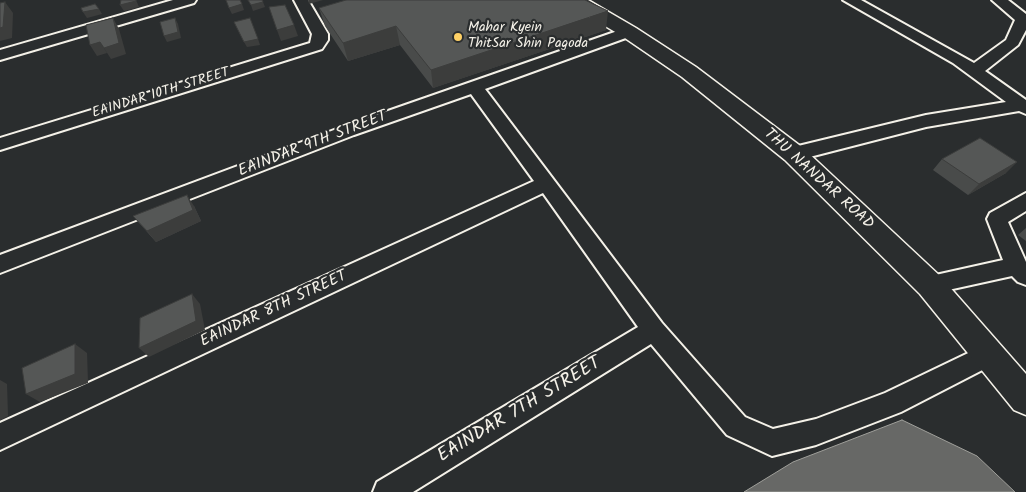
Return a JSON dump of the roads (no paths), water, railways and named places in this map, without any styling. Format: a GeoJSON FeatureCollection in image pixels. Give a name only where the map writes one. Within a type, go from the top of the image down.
{"type":"FeatureCollection","features":[{"type":"Feature","properties":{"kind":"main road","name":"THU NANDAR ROAD"},"geometry":{"type":"LineString","coordinates":[[575,0],[629,32],[689,72],[794,154],[930,285],[1026,400]]}},
{"type":"Feature","properties":{"kind":"street"},"geometry":{"type":"LineString","coordinates":[[0,55],[189,0]]}},
{"type":"Feature","properties":{"kind":"street","name":"EAINDAR 10TH STREET"},"geometry":{"type":"LineString","coordinates":[[0,144],[316,46],[320,40],[320,34],[301,0]]}},
{"type":"Feature","properties":{"kind":"street"},"geometry":{"type":"LineString","coordinates":[[850,0],[959,60],[1024,106]]}},
{"type":"Feature","properties":{"kind":"street"},"geometry":{"type":"LineString","coordinates":[[974,71],[1013,42],[1023,20],[999,0]]}},
{"type":"Feature","properties":{"kind":"street","name":"EAINDAR 9TH STREET"},"geometry":{"type":"LineString","coordinates":[[0,264],[348,131],[629,32]]}},
{"type":"Feature","properties":{"kind":"street"},"geometry":{"type":"LineString","coordinates":[[475,87],[654,330],[736,426],[772,443],[816,432],[892,403],[987,355]]}},
{"type":"Feature","properties":{"kind":"street"},"geometry":{"type":"LineString","coordinates":[[794,154],[926,121],[1024,106]]}},
{"type":"Feature","properties":{"kind":"street","name":"EAINDAR 8TH STREET"},"geometry":{"type":"LineString","coordinates":[[0,437],[547,183]]}},
{"type":"Feature","properties":{"kind":"street"},"geometry":{"type":"LineString","coordinates":[[930,285],[1021,271],[997,219],[1026,201]]}},
{"type":"Feature","properties":{"kind":"street","name":"EAINDAR 7TH STREET"},"geometry":{"type":"LineString","coordinates":[[387,492],[654,330]]}},
{"type":"Feature","properties":{"kind":"place","name":"Mahar Kyein ThitSar Shin Pagoda"},"geometry":{"type":"Point","coordinates":[458,37]}}]}
